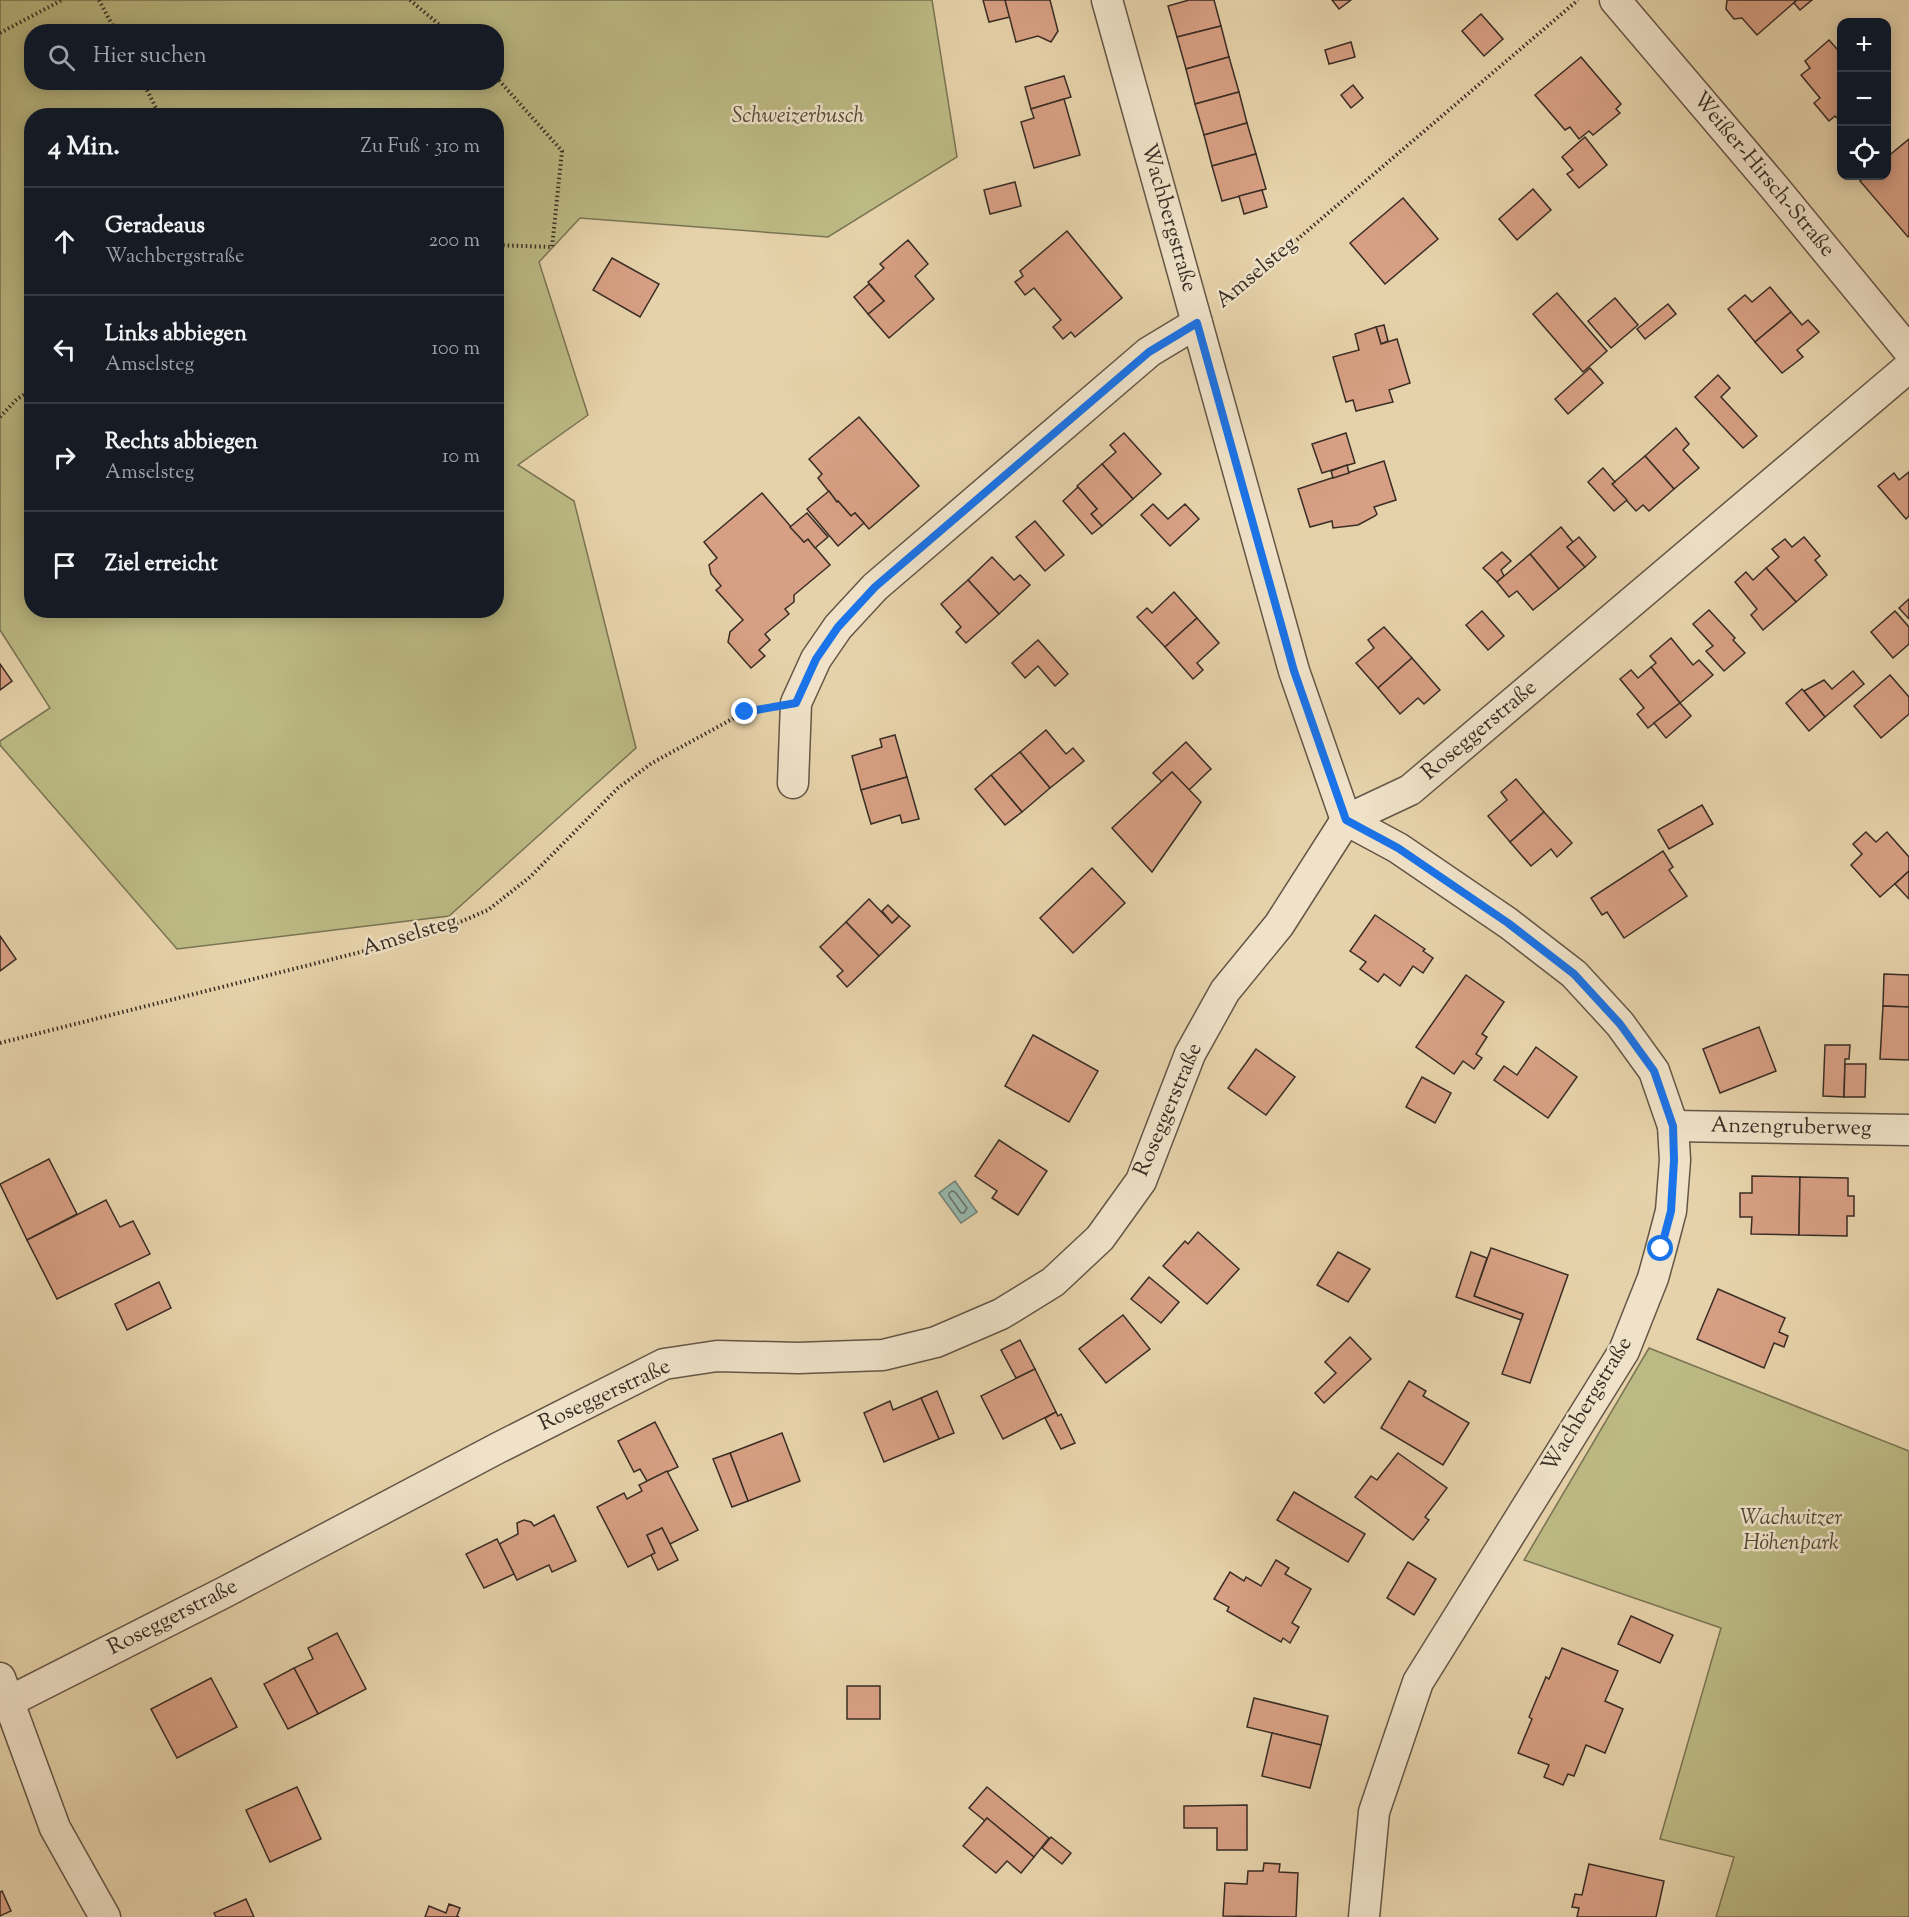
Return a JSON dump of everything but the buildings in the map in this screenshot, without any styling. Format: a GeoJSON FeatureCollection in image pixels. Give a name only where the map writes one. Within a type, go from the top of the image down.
{"type":"FeatureCollection","features":[{"type":"Feature","properties":{"kind":"street","name":"Wachbergstraße"},"geometry":{"type":"LineString","coordinates":[[1107,0],[1294,671],[1346,820],[1398,848],[1508,923],[1574,974],[1620,1024],[1654,1071],[1673,1126],[1671,1211],[1653,1278],[1624,1351],[1418,1682],[1374,1812],[1364,1917]]}},
{"type":"Feature","properties":{"kind":"street","name":"Weißer-Hirsch-Straße"},"geometry":{"type":"LineString","coordinates":[[1615,0],[1774,187],[1909,351]]}},
{"type":"Feature","properties":{"kind":"street","name":"Amselsteg"},"geometry":{"type":"LineString","coordinates":[[793,783],[796,703],[816,659],[838,627],[875,587],[1149,352],[1197,323]]}},
{"type":"Feature","properties":{"kind":"street","name":"Roseggerstraße"},"geometry":{"type":"LineString","coordinates":[[3,1696],[225,1592],[498,1448],[664,1364],[717,1356],[798,1358],[883,1355],[936,1342],[1002,1314],[1053,1282],[1101,1238],[1141,1181],[1190,1054],[1225,991],[1279,924],[1346,820],[1410,790],[1909,367]]}},
{"type":"Feature","properties":{"kind":"street","name":"Anzengruberweg"},"geometry":{"type":"LineString","coordinates":[[1673,1126],[1909,1130]]}},
{"type":"Feature","properties":{"kind":"street"},"geometry":{"type":"LineString","coordinates":[[3,1696],[55,1828],[105,1917]]}},
{"type":"Feature","properties":{"kind":"path"},"geometry":{"type":"LineString","coordinates":[[0,33],[62,0]]}},
{"type":"Feature","properties":{"kind":"path"},"geometry":{"type":"LineString","coordinates":[[99,0],[112,24]]}},
{"type":"Feature","properties":{"kind":"path"},"geometry":{"type":"LineString","coordinates":[[410,0],[438,24]]}},
{"type":"Feature","properties":{"kind":"path","name":"Amselsteg"},"geometry":{"type":"LineString","coordinates":[[1197,323],[1578,0]]}},
{"type":"Feature","properties":{"kind":"path"},"geometry":{"type":"LineString","coordinates":[[504,86],[562,151],[552,247],[504,245]]}},
{"type":"Feature","properties":{"kind":"path"},"geometry":{"type":"LineString","coordinates":[[147,90],[156,108]]}},
{"type":"Feature","properties":{"kind":"path"},"geometry":{"type":"LineString","coordinates":[[0,417],[24,395]]}},
{"type":"Feature","properties":{"kind":"path","name":"Amselsteg"},"geometry":{"type":"LineString","coordinates":[[0,1043],[432,934],[488,910],[530,877],[618,788],[652,763],[745,712],[796,703]]}},
{"type":"Feature","properties":{"kind":"green space","name":"Schweizerbusch"},"geometry":{"type":"Polygon","coordinates":[[[0,0],[932,0],[957,157],[828,237],[580,218],[539,262],[588,415],[518,465],[574,501],[636,748],[449,916],[177,949],[0,745],[0,741],[50,708],[0,630],[0,0]]]}},
{"type":"Feature","properties":{"kind":"green space","name":"Wachwitzer Höhenpark"},"geometry":{"type":"Polygon","coordinates":[[[1649,1348],[1909,1451],[1909,1917],[1716,1917],[1734,1857],[1660,1839],[1721,1628],[1524,1560],[1649,1348]]]}},
{"type":"Feature","properties":{"kind":"water"},"geometry":{"type":"Polygon","coordinates":[[[955,1181],[977,1212],[961,1223],[939,1193],[955,1181]]]}},
{"type":"Feature","properties":{"kind":"route"},"geometry":{"type":"LineString","coordinates":[[745,712],[796,703],[816,659],[838,627],[875,587],[1149,352],[1197,323],[1294,671],[1346,820],[1398,848],[1508,923],[1574,974],[1620,1024],[1654,1071],[1673,1126],[1671,1211],[1661,1249]]}}]}
